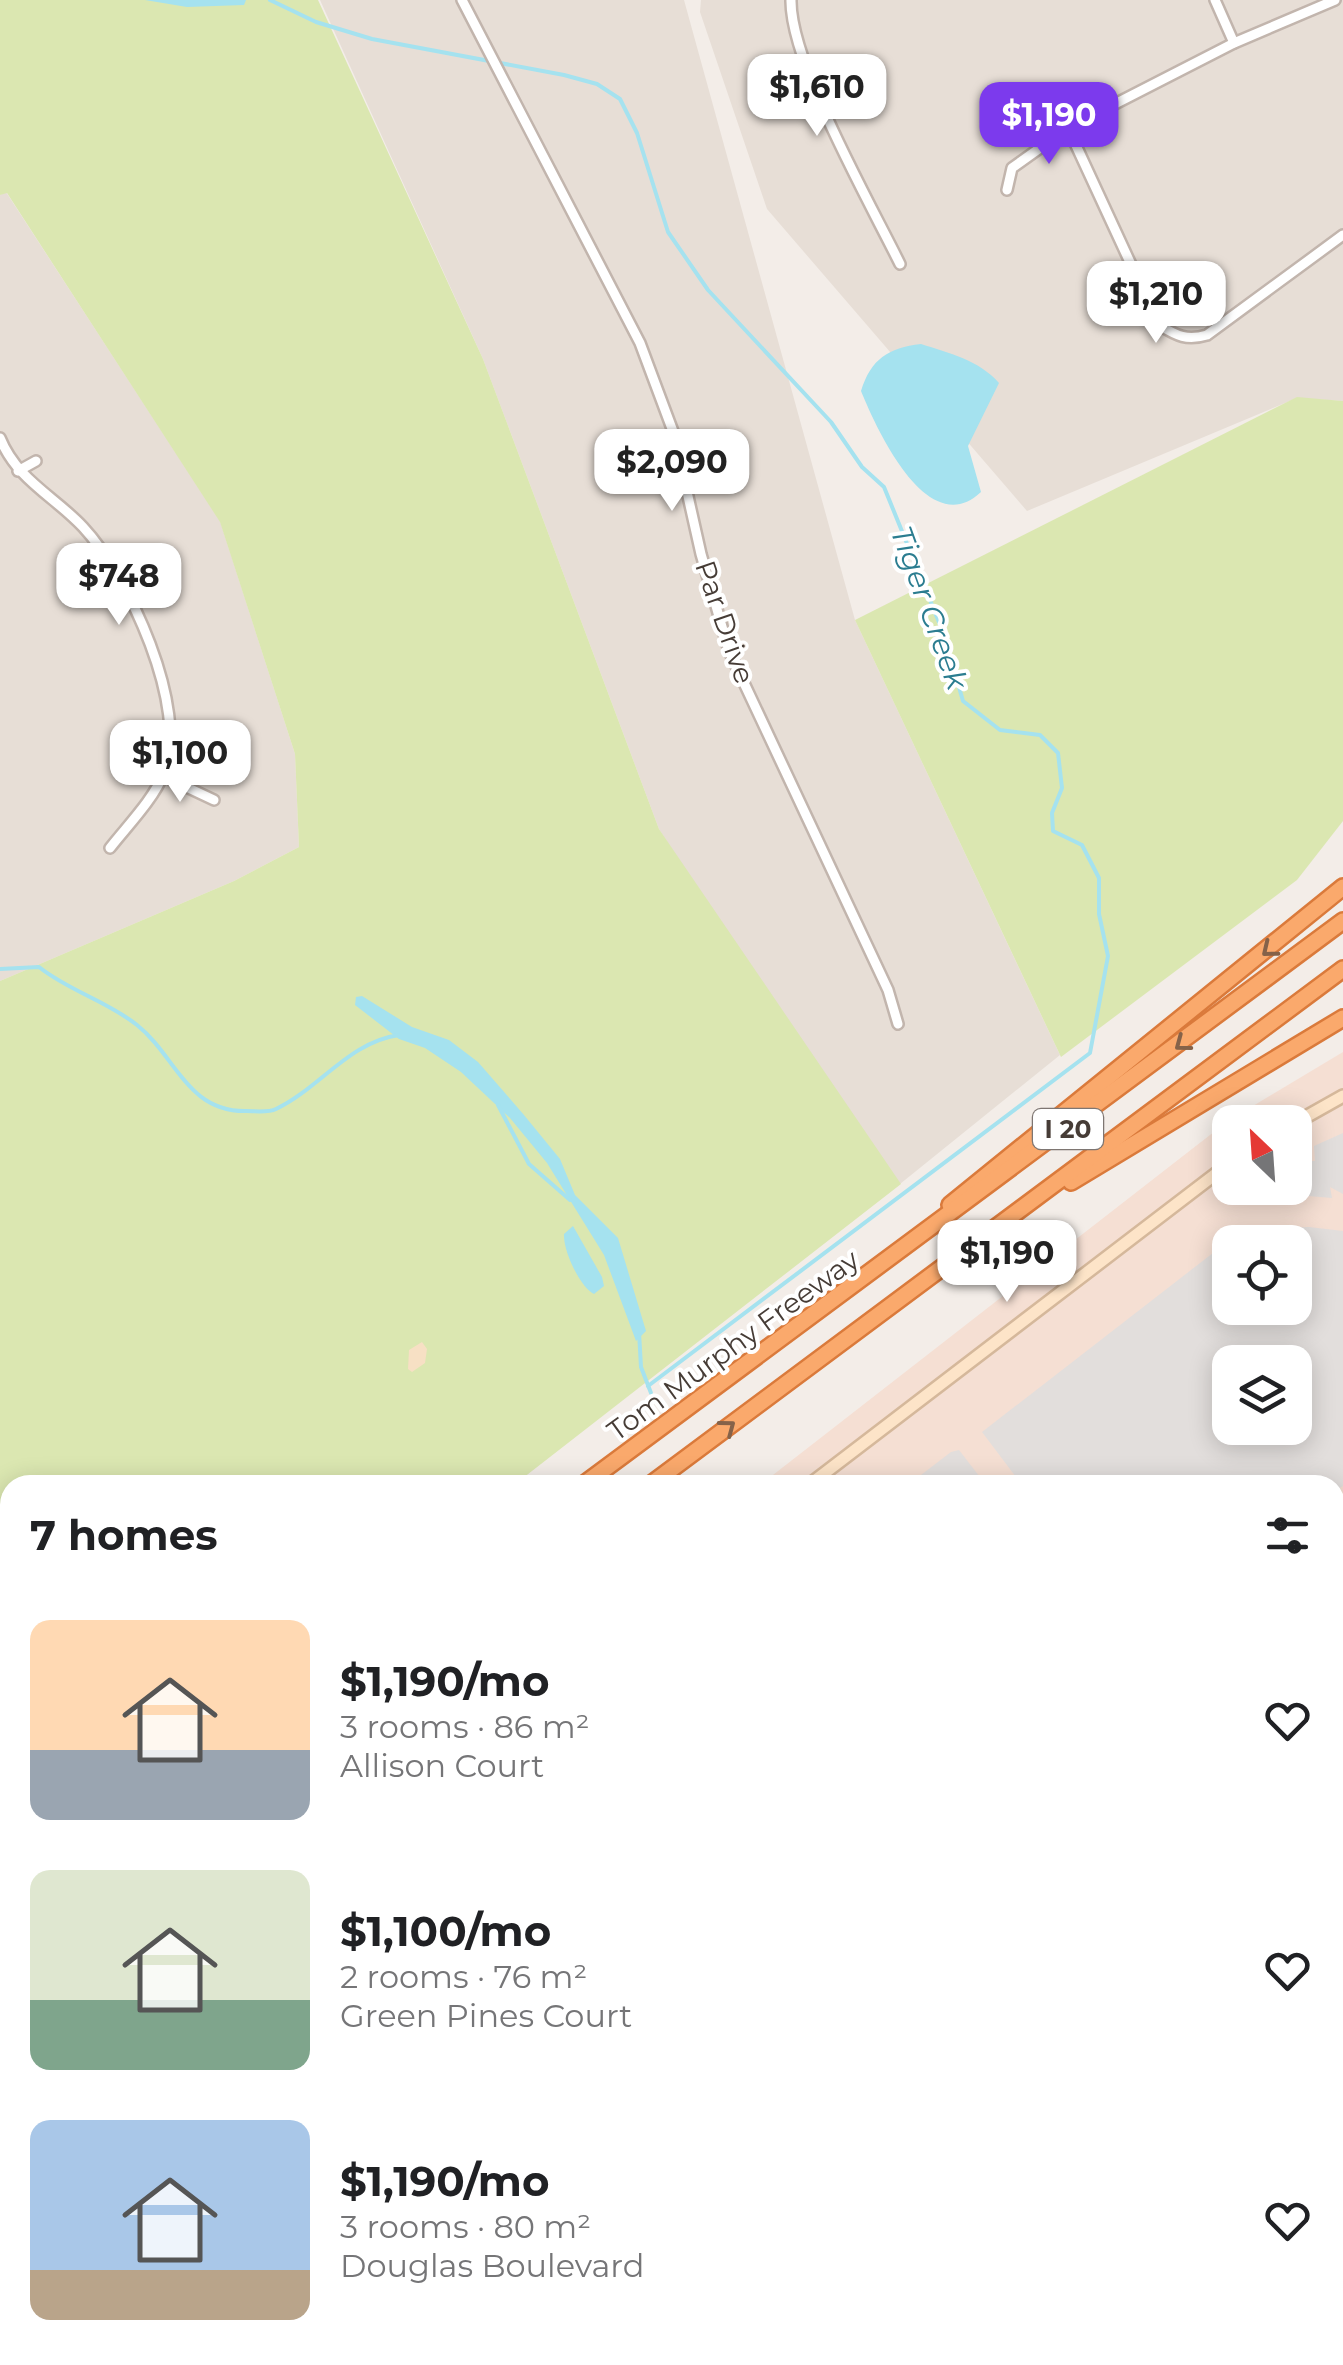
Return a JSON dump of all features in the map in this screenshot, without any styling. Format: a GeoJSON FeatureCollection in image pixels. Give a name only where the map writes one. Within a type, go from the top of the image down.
{"type":"FeatureCollection","features":[{"type":"Feature","properties":{"kind":"highway"},"geometry":{"type":"LineString","coordinates":[[790,1335],[1343,887]]}},
{"type":"Feature","properties":{"kind":"highway","name":"Tom Murphy Freeway"},"geometry":{"type":"LineString","coordinates":[[598,1475],[1343,921]]}},
{"type":"Feature","properties":{"kind":"highway","name":"I 20"},"geometry":{"type":"LineString","coordinates":[[663,1475],[1343,969]]}},
{"type":"Feature","properties":{"kind":"highway"},"geometry":{"type":"LineString","coordinates":[[995,1228],[1343,1018]]}},
{"type":"Feature","properties":{"kind":"main road"},"geometry":{"type":"LineString","coordinates":[[1312,1113],[1343,1096]]}},
{"type":"Feature","properties":{"kind":"main road"},"geometry":{"type":"LineString","coordinates":[[823,1475],[1212,1177]]}},
{"type":"Feature","properties":{"kind":"street","name":"Par Drive"},"geometry":{"type":"LineString","coordinates":[[462,0],[640,342],[674,434],[701,554],[729,650],[888,990],[898,1024]]}},
{"type":"Feature","properties":{"kind":"street"},"geometry":{"type":"LineString","coordinates":[[791,0],[791,19],[830,123],[900,264]]}},
{"type":"Feature","properties":{"kind":"street"},"geometry":{"type":"LineString","coordinates":[[1215,0],[1234,43]]}},
{"type":"Feature","properties":{"kind":"street"},"geometry":{"type":"LineString","coordinates":[[1007,190],[1012,168],[1068,128],[1234,43],[1336,0],[1343,10]]}},
{"type":"Feature","properties":{"kind":"street"},"geometry":{"type":"LineString","coordinates":[[1068,128],[1159,325],[1176,335],[1190,340],[1207,335],[1343,235]]}},
{"type":"Feature","properties":{"kind":"street"},"geometry":{"type":"LineString","coordinates":[[0,438],[18,471],[86,530],[128,600],[170,702],[173,734],[163,776],[110,848]]}},
{"type":"Feature","properties":{"kind":"street"},"geometry":{"type":"LineString","coordinates":[[18,471],[36,461]]}},
{"type":"Feature","properties":{"kind":"street"},"geometry":{"type":"LineString","coordinates":[[163,776],[214,800]]}},
{"type":"Feature","properties":{"kind":"shaded area"},"geometry":{"type":"Polygon","coordinates":[[[320,0],[684,0],[855,620],[1060,1055],[900,1184],[810,1066],[659,829],[483,359],[320,0]]]}},
{"type":"Feature","properties":{"kind":"shaded area"},"geometry":{"type":"Polygon","coordinates":[[[701,0],[1343,0],[1343,401],[1297,398],[1027,511],[767,209],[700,12],[701,0]]]}},
{"type":"Feature","properties":{"kind":"shaded area"},"geometry":{"type":"Polygon","coordinates":[[[6,192],[220,521],[295,754],[299,847],[234,881],[0,981],[0,195],[6,192]]]}},
{"type":"Feature","properties":{"kind":"shaded area"},"geometry":{"type":"Polygon","coordinates":[[[1343,1052],[1343,1475],[773,1475],[1212,1133],[1212,1205],[1312,1205],[1312,1105],[1255,1105],[1343,1052]]]}},
{"type":"Feature","properties":{"kind":"shaded area"},"geometry":{"type":"Polygon","coordinates":[[[1343,1133],[1343,1194],[1330,1187],[1332,1198],[1312,1196],[1314,1146],[1343,1133]]]}},
{"type":"Feature","properties":{"kind":"shaded area"},"geometry":{"type":"Polygon","coordinates":[[[1312,1227],[1343,1231],[1343,1475],[1014,1475],[982,1432],[1212,1254],[1212,1325],[1312,1325],[1312,1227]]]}},
{"type":"Feature","properties":{"kind":"shaded area"},"geometry":{"type":"Polygon","coordinates":[[[959,1450],[978,1475],[921,1475],[959,1450]]]}},
{"type":"Feature","properties":{"kind":"green space"},"geometry":{"type":"Polygon","coordinates":[[[0,0],[318,0],[483,359],[659,829],[901,1184],[527,1475],[0,1475],[0,981],[234,881],[299,847],[295,754],[220,522],[7,193],[0,195],[0,0]]]}},
{"type":"Feature","properties":{"kind":"green space"},"geometry":{"type":"Polygon","coordinates":[[[1297,397],[1343,401],[1343,821],[1297,880],[1061,1057],[855,620],[1297,397]]]}},
{"type":"Feature","properties":{"kind":"sand"},"geometry":{"type":"Polygon","coordinates":[[[422,1342],[427,1349],[425,1363],[412,1372],[408,1369],[409,1350],[422,1342]]]}},
{"type":"Feature","properties":{"kind":"water"},"geometry":{"type":"Polygon","coordinates":[[[145,0],[246,0],[244,5],[187,7],[145,0]]]}},
{"type":"Feature","properties":{"kind":"water"},"geometry":{"type":"Polygon","coordinates":[[[921,344],[973,363],[999,383],[968,446],[981,492],[961,504],[942,503],[907,475],[861,391],[882,357],[921,344]]]}},
{"type":"Feature","properties":{"kind":"water"},"geometry":{"type":"Polygon","coordinates":[[[362,996],[412,1027],[449,1040],[478,1062],[560,1159],[575,1195],[618,1238],[646,1331],[636,1341],[604,1255],[547,1163],[510,1118],[461,1072],[425,1048],[399,1039],[355,1005],[356,997],[362,996]]]}},
{"type":"Feature","properties":{"kind":"water"},"geometry":{"type":"Polygon","coordinates":[[[573,1226],[602,1277],[604,1286],[594,1294],[578,1276],[566,1250],[564,1234],[573,1226]]]}},
{"type":"Feature","properties":{"kind":"waterway","name":"Tiger Creek"},"geometry":{"type":"LineString","coordinates":[[270,0],[316,22],[372,39],[564,75],[597,84],[620,99],[637,133],[668,232],[708,290],[831,422],[862,467],[884,487],[943,632],[963,701],[1000,730],[1040,735],[1058,753],[1062,788],[1052,813],[1053,831],[1082,845],[1099,878],[1099,914],[1108,956],[1090,1053],[648,1386]]}},
{"type":"Feature","properties":{"kind":"waterway"},"geometry":{"type":"LineString","coordinates":[[0,969],[39,967],[113,1009],[137,1025],[196,1092],[226,1109],[276,1109],[350,1056],[381,1039],[399,1035]]}},
{"type":"Feature","properties":{"kind":"waterway"},"geometry":{"type":"LineString","coordinates":[[498,1105],[529,1164],[570,1200]]}},
{"type":"Feature","properties":{"kind":"waterway"},"geometry":{"type":"LineString","coordinates":[[639,1332],[641,1367],[651,1393]]}}]}
